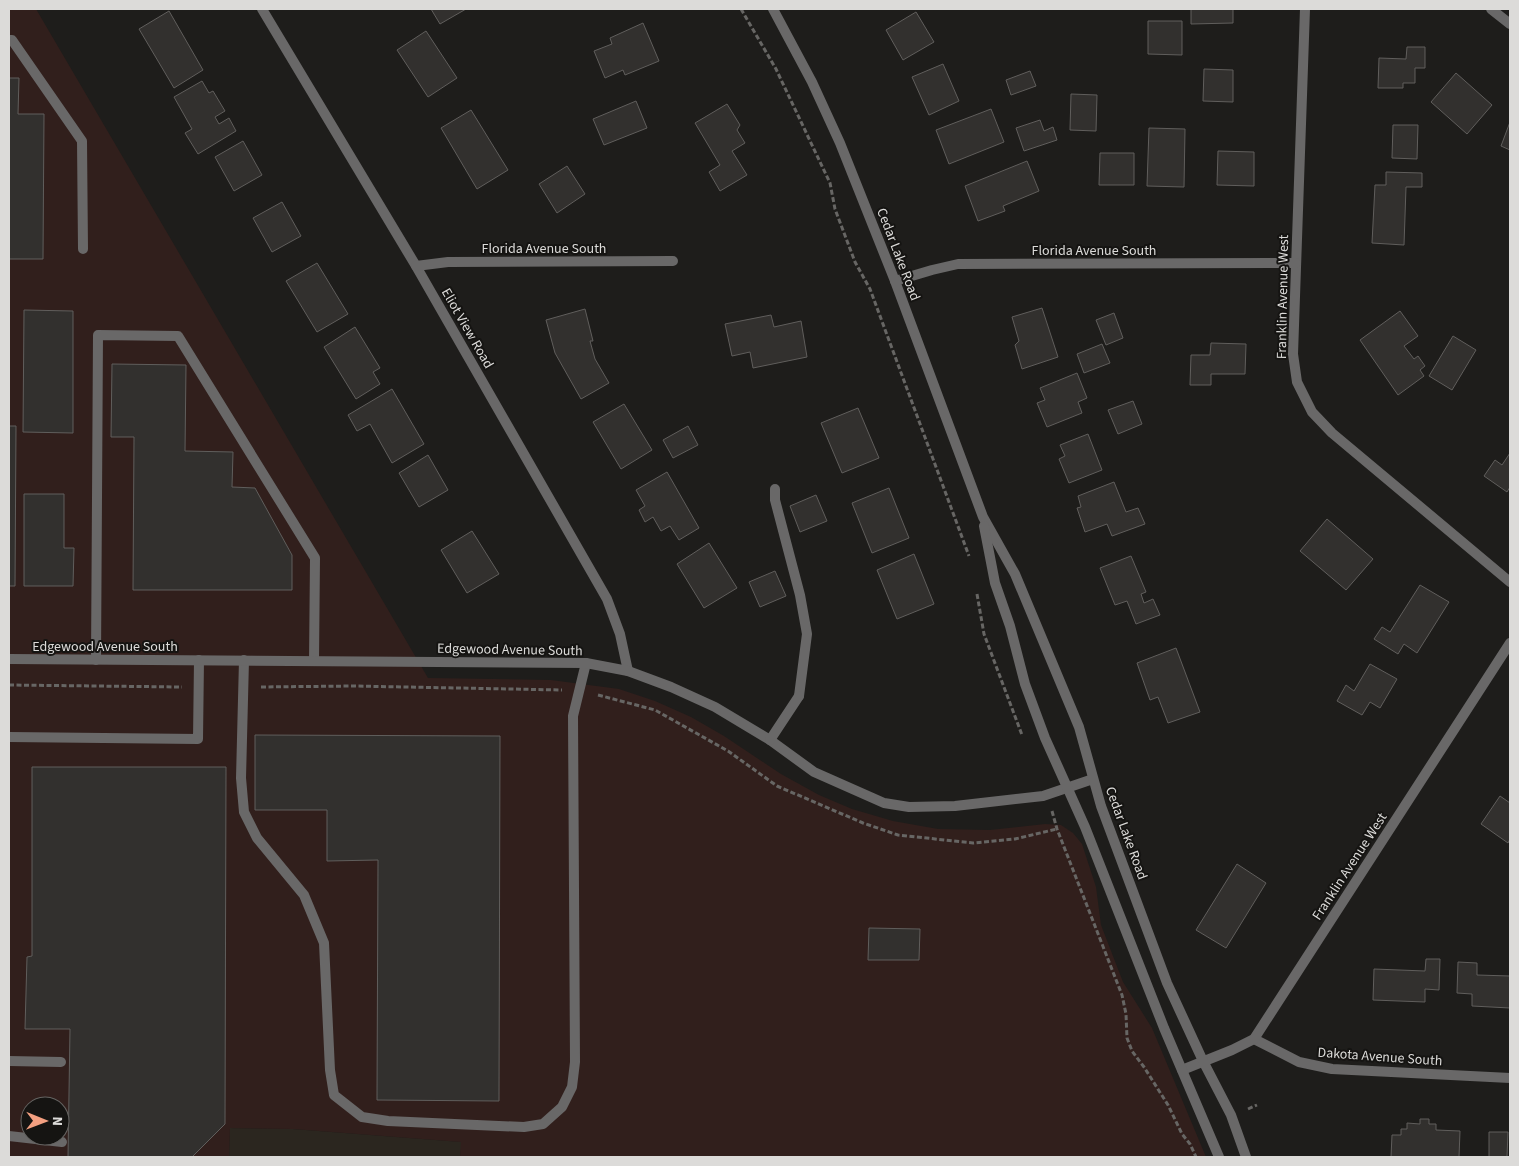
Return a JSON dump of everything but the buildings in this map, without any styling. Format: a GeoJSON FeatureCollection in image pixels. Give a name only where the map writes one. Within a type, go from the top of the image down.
{"type":"FeatureCollection","features":[{"type":"Feature","properties":{"kind":"street","name":"Eliot View Road"},"geometry":{"type":"LineString","coordinates":[[262,9],[416,266],[607,599],[620,634],[628,671]]}},
{"type":"Feature","properties":{"kind":"street","name":"Cedar Lake Road"},"geometry":{"type":"LineString","coordinates":[[773,9],[812,82],[840,142],[895,281],[983,518],[1015,574],[1079,726],[1101,806],[1167,983],[1203,1061],[1231,1115],[1246,1157]]}},
{"type":"Feature","properties":{"kind":"street","name":"Franklin Avenue West"},"geometry":{"type":"LineString","coordinates":[[1305,9],[1293,354],[1298,382],[1312,412],[1332,433],[1510,582]]}},
{"type":"Feature","properties":{"kind":"street"},"geometry":{"type":"LineString","coordinates":[[1491,9],[1510,24]]}},
{"type":"Feature","properties":{"kind":"street"},"geometry":{"type":"LineString","coordinates":[[9,40],[12,40],[82,141],[83,249]]}},
{"type":"Feature","properties":{"kind":"street","name":"Florida Avenue South"},"geometry":{"type":"LineString","coordinates":[[416,266],[448,262],[672,261]]}},
{"type":"Feature","properties":{"kind":"street","name":"Florida Avenue South"},"geometry":{"type":"LineString","coordinates":[[895,281],[958,264],[1296,263]]}},
{"type":"Feature","properties":{"kind":"street"},"geometry":{"type":"LineString","coordinates":[[96,660],[98,335],[178,336],[315,558],[314,661]]}},
{"type":"Feature","properties":{"kind":"street"},"geometry":{"type":"LineString","coordinates":[[770,740],[799,696],[807,634],[800,595],[775,500],[775,489]]}},
{"type":"Feature","properties":{"kind":"street","name":"Cedar Lake Road"},"geometry":{"type":"LineString","coordinates":[[983,518],[995,583],[1010,626],[1025,684],[1045,738],[1088,835],[1219,1157]]}},
{"type":"Feature","properties":{"kind":"street","name":"Franklin Avenue West"},"geometry":{"type":"LineString","coordinates":[[1254,1039],[1510,642]]}},
{"type":"Feature","properties":{"kind":"street","name":"Edgewood Avenue South"},"geometry":{"type":"LineString","coordinates":[[9,659],[586,663],[628,671],[671,687],[715,707],[770,740],[814,772],[884,803],[909,807],[955,806],[1043,796],[1094,780]]}},
{"type":"Feature","properties":{"kind":"street"},"geometry":{"type":"LineString","coordinates":[[9,737],[198,739],[199,660]]}},
{"type":"Feature","properties":{"kind":"street"},"geometry":{"type":"LineString","coordinates":[[244,660],[242,778],[244,812],[257,838],[304,895],[324,943],[330,1070],[334,1095],[362,1117],[388,1121],[524,1127],[543,1124],[562,1107],[572,1087],[575,1062],[573,716],[586,663]]}},
{"type":"Feature","properties":{"kind":"street"},"geometry":{"type":"LineString","coordinates":[[1182,1070],[1254,1039]]}},
{"type":"Feature","properties":{"kind":"street","name":"Dakota Avenue South"},"geometry":{"type":"LineString","coordinates":[[1254,1039],[1299,1062],[1332,1068],[1510,1078]]}},
{"type":"Feature","properties":{"kind":"street"},"geometry":{"type":"LineString","coordinates":[[9,1061],[61,1062]]}},
{"type":"Feature","properties":{"kind":"path"},"geometry":{"type":"LineString","coordinates":[[740,9],[776,69],[830,182],[835,209],[855,262],[870,289],[969,556]]}},
{"type":"Feature","properties":{"kind":"path"},"geometry":{"type":"LineString","coordinates":[[976,585],[984,634],[1022,736]]}},
{"type":"Feature","properties":{"kind":"path"},"geometry":{"type":"LineString","coordinates":[[9,685],[199,687]]}},
{"type":"Feature","properties":{"kind":"path"},"geometry":{"type":"LineString","coordinates":[[244,687],[353,686],[579,691],[606,696],[655,710],[728,750],[777,786],[863,824],[898,835],[973,843],[1015,839],[1057,829],[1122,995],[1126,1014],[1127,1038],[1132,1051],[1168,1106],[1196,1157]]}},
{"type":"Feature","properties":{"kind":"shaded area"},"geometry":{"type":"Polygon","coordinates":[[[9,9],[36,9],[428,678],[551,680],[619,689],[655,701],[691,717],[724,736],[781,774],[819,795],[852,809],[893,821],[938,829],[990,830],[1045,824],[1061,825],[1073,833],[1082,844],[1096,887],[1101,925],[1123,982],[1152,1028],[1206,1157],[460,1157],[461,1142],[293,1129],[230,1128],[229,1157],[9,1157],[9,9]]]}},
{"type":"Feature","properties":{"kind":"shaded area"},"geometry":{"type":"Polygon","coordinates":[[[230,1128],[293,1129],[462,1142],[460,1157],[229,1157],[230,1128]]]}}]}
